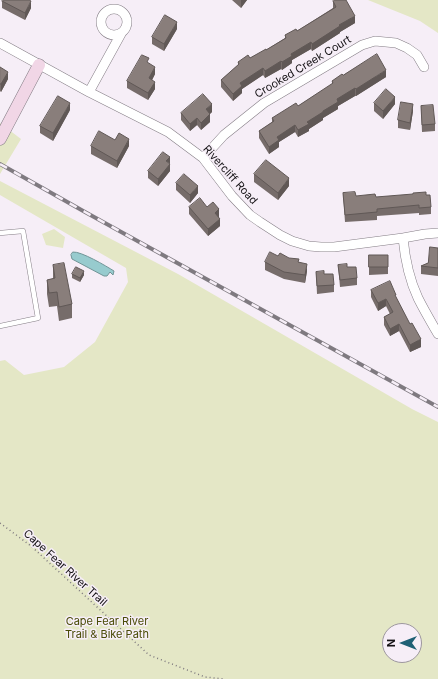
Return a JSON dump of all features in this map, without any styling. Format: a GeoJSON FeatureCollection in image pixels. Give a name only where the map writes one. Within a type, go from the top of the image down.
{"type":"FeatureCollection","features":[{"type":"Feature","properties":{"kind":"street"},"geometry":{"type":"LineString","coordinates":[[89,92],[122,32]]}},
{"type":"Feature","properties":{"kind":"street","name":"Crooked Creek Court"},"geometry":{"type":"LineString","coordinates":[[203,158],[224,135],[264,103],[362,45],[375,41],[396,43],[417,55],[424,67]]}},
{"type":"Feature","properties":{"kind":"street","name":"Rivercliff Road"},"geometry":{"type":"LineString","coordinates":[[0,44],[89,92],[168,132],[203,158],[232,196],[250,215],[280,235],[292,241],[309,246],[334,247],[438,233]]}},
{"type":"Feature","properties":{"kind":"street"},"geometry":{"type":"LineString","coordinates":[[0,139],[39,65]]}},
{"type":"Feature","properties":{"kind":"street"},"geometry":{"type":"LineString","coordinates":[[403,238],[405,257],[411,280],[418,298],[438,334]]}},
{"type":"Feature","properties":{"kind":"lane"},"geometry":{"type":"LineString","coordinates":[[0,234],[23,231],[38,318],[0,326]]}},
{"type":"Feature","properties":{"kind":"path","name":"Cape Fear River Trail"},"geometry":{"type":"LineString","coordinates":[[0,523],[31,546],[149,655],[205,677],[224,679]]}},
{"type":"Feature","properties":{"kind":"green space"},"geometry":{"type":"Polygon","coordinates":[[[368,0],[438,0],[438,33],[420,21],[368,0]]]}},
{"type":"Feature","properties":{"kind":"green space"},"geometry":{"type":"Polygon","coordinates":[[[0,123],[21,139],[0,174],[0,123]]]}},
{"type":"Feature","properties":{"kind":"green space","name":"Cape Fear River Trail & Bike Path"},"geometry":{"type":"Polygon","coordinates":[[[0,181],[178,274],[412,409],[438,422],[438,679],[0,679],[0,361],[5,360],[24,375],[64,367],[95,342],[128,282],[126,268],[0,195],[0,181]]]}},
{"type":"Feature","properties":{"kind":"green space"},"geometry":{"type":"Polygon","coordinates":[[[54,229],[65,237],[63,248],[46,245],[42,234],[54,229]]]}},
{"type":"Feature","properties":{"kind":"water"},"geometry":{"type":"Polygon","coordinates":[[[73,252],[87,256],[114,271],[113,275],[110,272],[107,276],[104,276],[72,259],[71,255],[73,252]]]}},
{"type":"Feature","properties":{"kind":"building"},"geometry":{"type":"Polygon","coordinates":[[[346,0],[355,16],[312,44],[311,42],[291,54],[292,56],[282,62],[281,61],[265,71],[263,68],[240,83],[242,86],[233,94],[221,80],[239,64],[238,62],[248,55],[250,58],[266,50],[286,38],[285,35],[296,29],[297,31],[336,7],[333,1],[346,0]]]}},
{"type":"Feature","properties":{"kind":"building"},"geometry":{"type":"Polygon","coordinates":[[[2,1],[31,1],[25,13],[2,1]]]}},
{"type":"Feature","properties":{"kind":"building"},"geometry":{"type":"Polygon","coordinates":[[[165,15],[177,22],[164,44],[152,37],[165,15]]]}},
{"type":"Feature","properties":{"kind":"building"},"geometry":{"type":"Polygon","coordinates":[[[377,54],[386,70],[337,99],[338,102],[307,122],[309,124],[298,130],[295,125],[277,137],[279,140],[269,147],[259,131],[274,121],[272,118],[296,103],[298,106],[333,83],[332,81],[342,74],[343,75],[377,54]]]}},
{"type":"Feature","properties":{"kind":"building"},"geometry":{"type":"Polygon","coordinates":[[[142,55],[149,58],[147,62],[155,67],[149,78],[155,82],[148,93],[127,81],[142,55]]]}},
{"type":"Feature","properties":{"kind":"building"},"geometry":{"type":"Polygon","coordinates":[[[0,67],[8,72],[1,84],[0,84],[0,67]]]}},
{"type":"Feature","properties":{"kind":"building"},"geometry":{"type":"Polygon","coordinates":[[[386,89],[395,97],[383,111],[374,103],[386,89]]]}},
{"type":"Feature","properties":{"kind":"building"},"geometry":{"type":"Polygon","coordinates":[[[203,94],[212,104],[206,109],[210,114],[201,123],[197,118],[190,124],[181,113],[203,94]]]}},
{"type":"Feature","properties":{"kind":"building"},"geometry":{"type":"Polygon","coordinates":[[[58,96],[70,103],[53,133],[40,126],[58,96]]]}},
{"type":"Feature","properties":{"kind":"building"},"geometry":{"type":"Polygon","coordinates":[[[401,102],[413,104],[410,123],[398,120],[401,102]]]}},
{"type":"Feature","properties":{"kind":"building"},"geometry":{"type":"Polygon","coordinates":[[[433,105],[435,124],[422,125],[421,106],[433,105]]]}},
{"type":"Feature","properties":{"kind":"building"},"geometry":{"type":"Polygon","coordinates":[[[99,131],[115,140],[119,133],[129,139],[117,161],[91,146],[99,131]]]}},
{"type":"Feature","properties":{"kind":"building"},"geometry":{"type":"Polygon","coordinates":[[[163,152],[170,157],[166,161],[170,164],[158,179],[148,171],[163,152]]]}},
{"type":"Feature","properties":{"kind":"building"},"geometry":{"type":"Polygon","coordinates":[[[266,160],[289,178],[278,193],[254,174],[266,160]]]}},
{"type":"Feature","properties":{"kind":"building"},"geometry":{"type":"Polygon","coordinates":[[[184,174],[198,186],[190,195],[176,183],[184,174]]]}},
{"type":"Feature","properties":{"kind":"building"},"geometry":{"type":"Polygon","coordinates":[[[355,192],[356,196],[375,194],[376,197],[426,192],[426,195],[430,195],[431,207],[419,208],[419,205],[377,209],[377,212],[345,215],[343,193],[355,192]]]}},
{"type":"Feature","properties":{"kind":"building"},"geometry":{"type":"Polygon","coordinates":[[[200,198],[207,207],[213,202],[219,209],[215,213],[220,219],[208,229],[189,207],[200,198]]]}},
{"type":"Feature","properties":{"kind":"building"},"geometry":{"type":"Polygon","coordinates":[[[430,247],[438,248],[438,268],[421,266],[428,263],[430,247]]]}},
{"type":"Feature","properties":{"kind":"building"},"geometry":{"type":"Polygon","coordinates":[[[270,252],[278,256],[280,253],[289,258],[299,259],[298,262],[307,264],[305,275],[284,272],[265,262],[270,252]]]}},
{"type":"Feature","properties":{"kind":"building"},"geometry":{"type":"Polygon","coordinates":[[[369,255],[388,255],[388,267],[369,267],[369,255]]]}},
{"type":"Feature","properties":{"kind":"building"},"geometry":{"type":"Polygon","coordinates":[[[64,263],[72,304],[59,307],[57,292],[49,293],[47,280],[55,278],[53,265],[64,263]]]}},
{"type":"Feature","properties":{"kind":"building"},"geometry":{"type":"Polygon","coordinates":[[[347,264],[347,267],[356,267],[357,278],[340,280],[338,265],[347,264]]]}},
{"type":"Feature","properties":{"kind":"building"},"geometry":{"type":"Polygon","coordinates":[[[76,267],[84,271],[80,278],[72,274],[76,267]]]}},
{"type":"Feature","properties":{"kind":"building"},"geometry":{"type":"Polygon","coordinates":[[[324,271],[324,274],[333,274],[334,285],[317,286],[316,272],[324,271]]]}},
{"type":"Feature","properties":{"kind":"building"},"geometry":{"type":"Polygon","coordinates":[[[390,281],[395,295],[410,324],[412,323],[421,339],[410,345],[399,324],[390,329],[384,317],[393,312],[386,299],[378,303],[371,290],[390,281]]]}},
{"type":"Feature","properties":{"kind":"railway"},"geometry":{"type":"LineString","coordinates":[[0,164],[438,407]]}}]}
